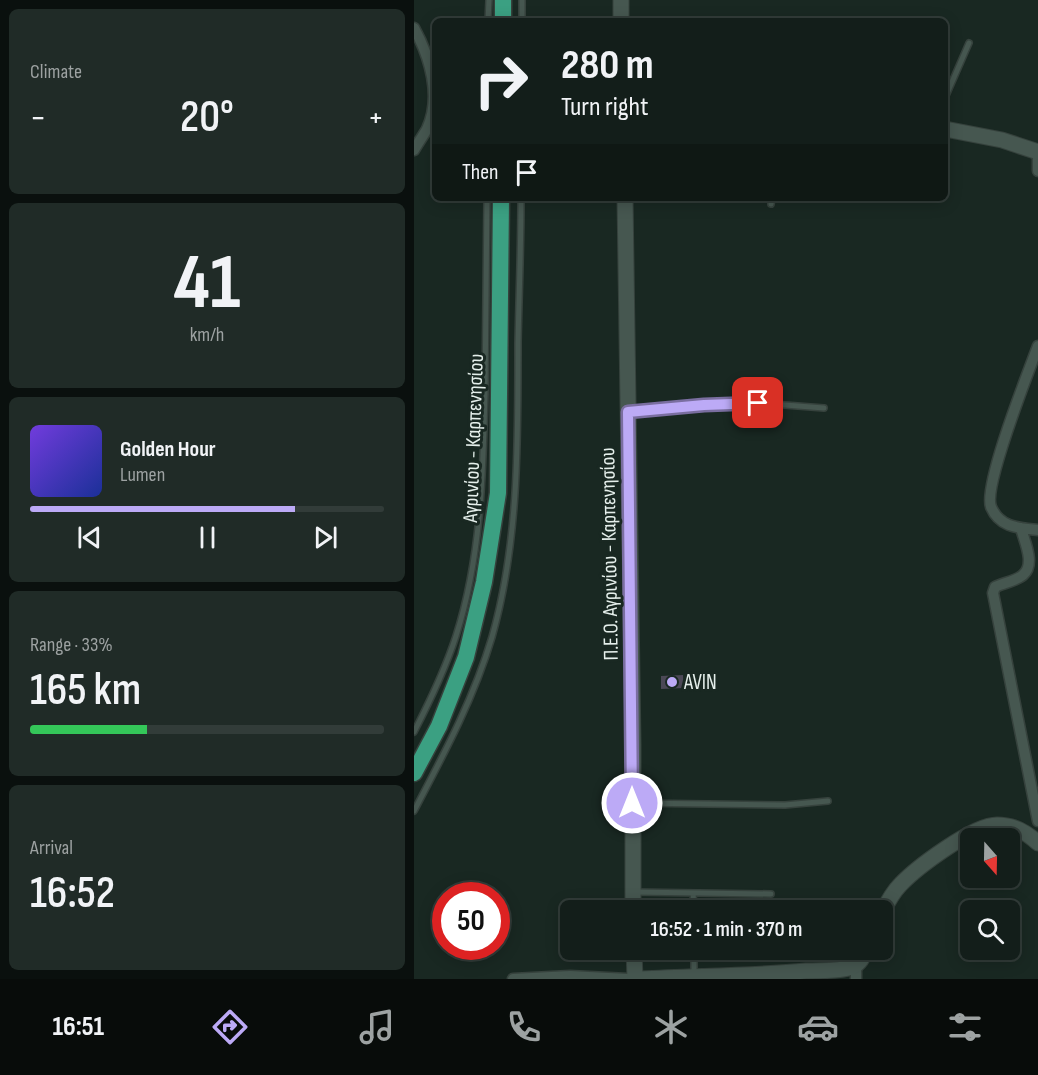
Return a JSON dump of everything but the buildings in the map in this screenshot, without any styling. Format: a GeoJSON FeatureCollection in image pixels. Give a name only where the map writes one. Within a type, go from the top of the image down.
{"type":"FeatureCollection","features":[{"type":"Feature","properties":{"kind":"main road"},"geometry":{"type":"LineString","coordinates":[[503,0],[503,18]]}},
{"type":"Feature","properties":{"kind":"main road"},"geometry":{"type":"LineString","coordinates":[[621,0],[621,18]]}},
{"type":"Feature","properties":{"kind":"main road"},"geometry":{"type":"LineString","coordinates":[[948,130],[1002,140],[1038,154]]}},
{"type":"Feature","properties":{"kind":"main road","name":"Αγρινίου - Καρπενησίου"},"geometry":{"type":"LineString","coordinates":[[414,773],[439,726],[466,657],[484,582],[496,504],[501,201]]}},
{"type":"Feature","properties":{"kind":"main road","name":"Π.Ε.Ο. Αγρινίου - Καρπενησίου"},"geometry":{"type":"LineString","coordinates":[[624,201],[632,900]]}},
{"type":"Feature","properties":{"kind":"main road"},"geometry":{"type":"LineString","coordinates":[[890,900],[895,891],[921,866],[983,828],[995,825],[1017,828],[1038,843]]}},
{"type":"Feature","properties":{"kind":"main road"},"geometry":{"type":"LineString","coordinates":[[634,960],[635,979]]}},
{"type":"Feature","properties":{"kind":"main road"},"geometry":{"type":"LineString","coordinates":[[642,979],[779,974],[844,968],[856,972]]}},
{"type":"Feature","properties":{"kind":"street"},"geometry":{"type":"LineString","coordinates":[[414,28],[427,58],[432,88]]}},
{"type":"Feature","properties":{"kind":"street"},"geometry":{"type":"LineString","coordinates":[[414,150],[429,123],[432,101]]}},
{"type":"Feature","properties":{"kind":"street"},"geometry":{"type":"LineString","coordinates":[[1038,154],[1038,171]]}},
{"type":"Feature","properties":{"kind":"street"},"geometry":{"type":"LineString","coordinates":[[1038,346],[1002,448],[989,495],[990,504],[998,518],[1006,525],[1038,530]]}},
{"type":"Feature","properties":{"kind":"street"},"geometry":{"type":"LineString","coordinates":[[1021,528],[1029,557],[1026,572],[1022,576],[995,587],[993,593],[1038,821]]}},
{"type":"Feature","properties":{"kind":"street"},"geometry":{"type":"LineString","coordinates":[[513,979],[570,976],[628,979]]}},
{"type":"Feature","properties":{"kind":"lane"},"geometry":{"type":"LineString","coordinates":[[488,18],[489,0]]}},
{"type":"Feature","properties":{"kind":"lane"},"geometry":{"type":"LineString","coordinates":[[522,0],[522,18]]}},
{"type":"Feature","properties":{"kind":"lane"},"geometry":{"type":"LineString","coordinates":[[948,91],[969,43]]}},
{"type":"Feature","properties":{"kind":"lane"},"geometry":{"type":"LineString","coordinates":[[414,732],[444,670],[456,635],[482,502],[487,201]]}},
{"type":"Feature","properties":{"kind":"lane"},"geometry":{"type":"LineString","coordinates":[[414,811],[457,728],[475,686],[492,636],[505,581],[519,422],[521,201]]}},
{"type":"Feature","properties":{"kind":"lane"},"geometry":{"type":"LineString","coordinates":[[628,412],[758,403],[824,408]]}},
{"type":"Feature","properties":{"kind":"lane"},"geometry":{"type":"LineString","coordinates":[[632,803],[774,805],[828,801]]}},
{"type":"Feature","properties":{"kind":"lane"},"geometry":{"type":"LineString","coordinates":[[632,892],[771,894]]}},
{"type":"Feature","properties":{"kind":"lane"},"geometry":{"type":"LineString","coordinates":[[693,893],[693,900]]}},
{"type":"Feature","properties":{"kind":"lane"},"geometry":{"type":"LineString","coordinates":[[694,960],[694,976]]}},
{"type":"Feature","properties":{"kind":"place","name":"AVIN"},"geometry":{"type":"Point","coordinates":[672,682]}},
{"type":"Feature","properties":{"kind":"route"},"geometry":{"type":"LineString","coordinates":[[632,803],[628,412],[658,408],[758,403]]}}]}
